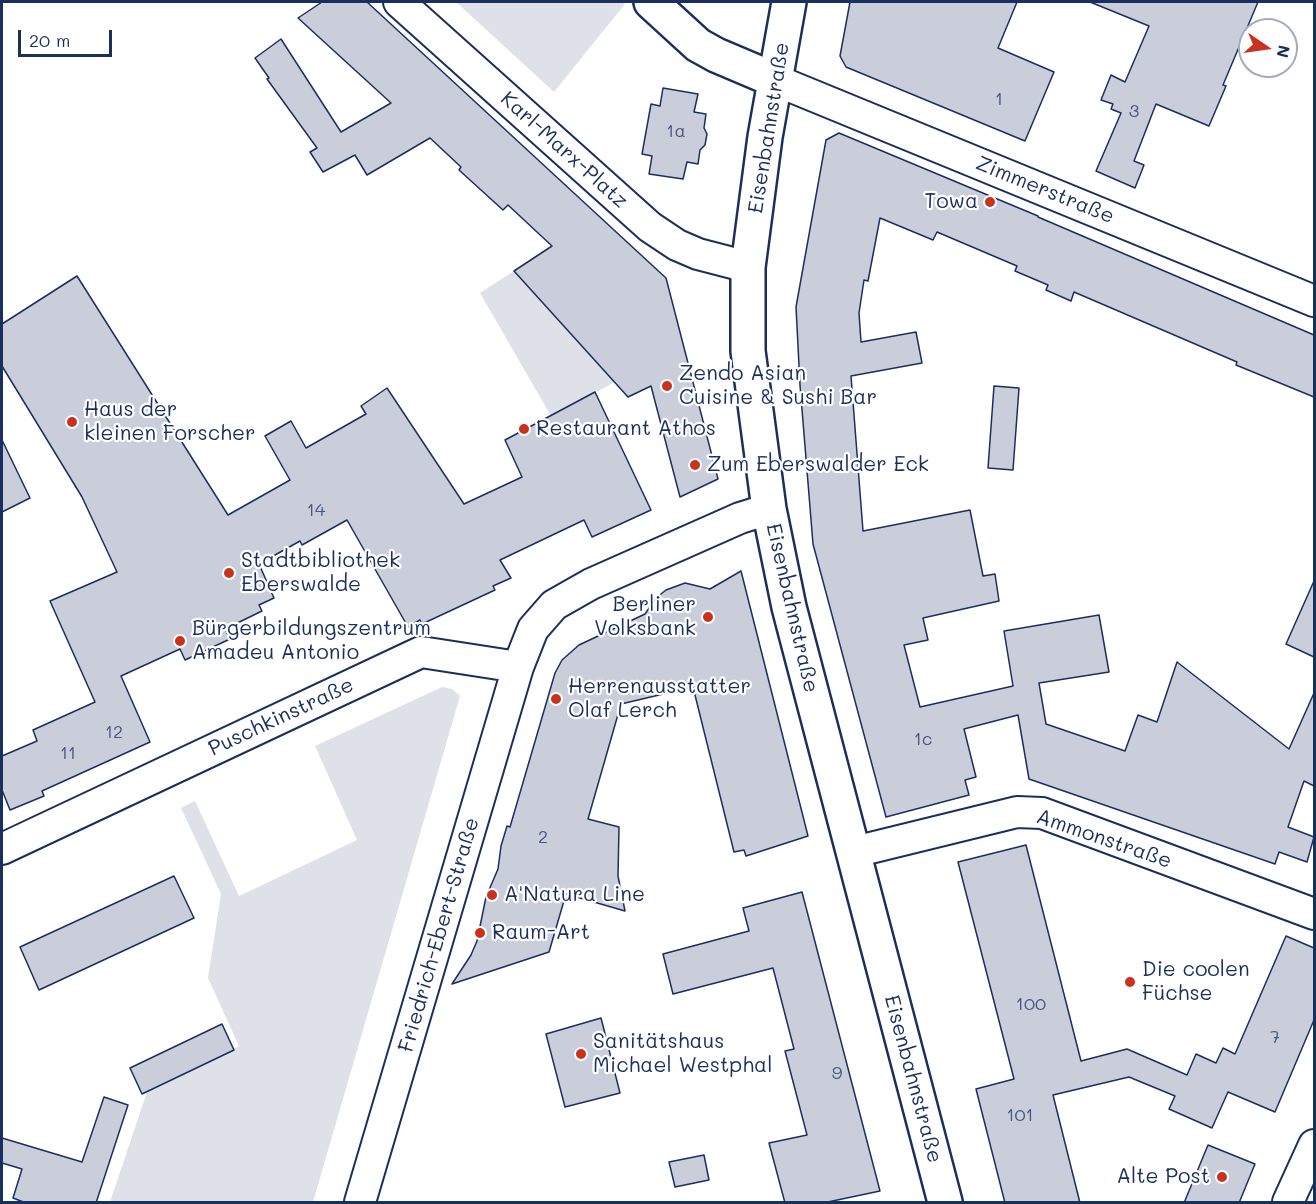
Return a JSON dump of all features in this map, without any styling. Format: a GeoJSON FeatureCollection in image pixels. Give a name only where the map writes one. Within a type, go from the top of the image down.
{"type":"FeatureCollection","features":[{"type":"Feature","properties":{"kind":"main road"},"geometry":{"type":"LineString","coordinates":[[651,2],[698,45],[775,80]]}},
{"type":"Feature","properties":{"kind":"main road","name":"Eisenbahnstraße"},"geometry":{"type":"LineString","coordinates":[[789,2],[765,137],[748,267],[748,351],[769,509],[792,620],[945,1203]]}},
{"type":"Feature","properties":{"kind":"street","name":"Karl-Marx-Platz"},"geometry":{"type":"LineString","coordinates":[[399,2],[650,227],[677,245],[698,254],[748,267]]}},
{"type":"Feature","properties":{"kind":"street","name":"Zimmerstraße"},"geometry":{"type":"LineString","coordinates":[[775,80],[1314,301]]}},
{"type":"Feature","properties":{"kind":"street"},"geometry":{"type":"LineString","coordinates":[[518,667],[533,629],[554,606],[591,584],[740,518],[769,509]]}},
{"type":"Feature","properties":{"kind":"street","name":"Puschkinstraße"},"geometry":{"type":"LineString","coordinates":[[2,849],[421,652],[518,667]]}},
{"type":"Feature","properties":{"kind":"street","name":"Friedrich-Ebert-Straße"},"geometry":{"type":"LineString","coordinates":[[360,1203],[518,667]]}},
{"type":"Feature","properties":{"kind":"street","name":"Ammonstraße"},"geometry":{"type":"LineString","coordinates":[[854,852],[1017,812],[1042,813],[1314,914]]}},
{"type":"Feature","properties":{"kind":"street"},"geometry":{"type":"LineString","coordinates":[[1288,1203],[1314,1145]]}},
{"type":"Feature","properties":{"kind":"shaded area"},"geometry":{"type":"Polygon","coordinates":[[[456,2],[622,2],[625,4],[554,92],[456,2]]]}},
{"type":"Feature","properties":{"kind":"shaded area"},"geometry":{"type":"Polygon","coordinates":[[[514,271],[615,382],[551,416],[480,293],[514,271]]]}},
{"type":"Feature","properties":{"kind":"shaded area"},"geometry":{"type":"Polygon","coordinates":[[[442,687],[452,689],[460,696],[313,1202],[110,1202],[147,1092],[239,1046],[208,978],[221,894],[181,808],[195,801],[239,896],[357,840],[315,746],[442,687]]]}},
{"type":"Feature","properties":{"kind":"building"},"geometry":{"type":"Polygon","coordinates":[[[322,2],[367,2],[666,278],[718,479],[680,497],[651,386],[628,397],[514,271],[552,246],[508,205],[503,210],[459,170],[461,167],[430,138],[367,175],[355,155],[323,172],[310,152],[317,148],[267,79],[269,78],[255,58],[281,39],[341,132],[391,103],[298,18],[322,2]]]}},
{"type":"Feature","properties":{"kind":"building"},"geometry":{"type":"Polygon","coordinates":[[[850,2],[1017,2],[998,48],[1054,72],[1025,141],[846,67],[840,56],[850,2]]]}},
{"type":"Feature","properties":{"kind":"building"},"geometry":{"type":"Polygon","coordinates":[[[1090,2],[1258,2],[1251,18],[1238,18],[1238,49],[1209,126],[1156,104],[1134,161],[1144,165],[1135,188],[1096,171],[1121,113],[1111,109],[1113,104],[1101,100],[1111,75],[1125,82],[1149,26],[1090,2]]]}},
{"type":"Feature","properties":{"kind":"building"},"geometry":{"type":"Polygon","coordinates":[[[663,88],[698,94],[694,112],[706,114],[705,145],[700,150],[698,164],[687,162],[683,179],[649,174],[652,156],[642,154],[651,104],[660,106],[663,88]]]}},
{"type":"Feature","properties":{"kind":"building"},"geometry":{"type":"Polygon","coordinates":[[[839,133],[1314,335],[1314,397],[1236,365],[1237,362],[1074,292],[1071,301],[1046,290],[1048,285],[1015,271],[1017,266],[937,232],[933,240],[880,218],[868,281],[864,280],[859,313],[861,342],[916,332],[922,363],[851,376],[863,531],[970,510],[983,576],[995,574],[999,601],[923,618],[928,640],[904,645],[920,707],[1013,686],[1004,631],[1099,615],[1109,672],[1039,683],[1046,724],[1125,751],[1138,715],[1157,722],[1177,662],[1289,749],[1314,693],[1314,786],[1304,781],[1288,827],[1314,837],[1307,862],[1279,852],[1275,864],[1029,779],[1018,715],[964,729],[976,777],[965,780],[969,795],[886,817],[813,544],[800,385],[796,307],[826,140],[839,133]]]}},
{"type":"Feature","properties":{"kind":"building"},"geometry":{"type":"Polygon","coordinates":[[[77,276],[228,515],[290,480],[265,436],[291,421],[306,448],[366,414],[361,406],[387,388],[464,504],[522,477],[505,440],[595,392],[651,510],[592,537],[584,520],[500,560],[511,578],[493,586],[495,590],[422,624],[420,620],[408,627],[347,520],[302,545],[300,541],[259,564],[274,598],[259,605],[262,611],[225,629],[230,639],[185,660],[180,649],[121,676],[150,742],[42,791],[44,796],[10,810],[2,790],[2,756],[37,741],[33,730],[95,702],[50,601],[117,572],[82,497],[2,366],[2,324],[77,276]]]}},
{"type":"Feature","properties":{"kind":"building"},"geometry":{"type":"Polygon","coordinates":[[[994,386],[1019,388],[1013,470],[988,468],[994,386]]]}},
{"type":"Feature","properties":{"kind":"building"},"geometry":{"type":"Polygon","coordinates":[[[2,440],[30,498],[2,512],[2,440]]]}},
{"type":"Feature","properties":{"kind":"building"},"geometry":{"type":"Polygon","coordinates":[[[741,571],[808,836],[746,856],[744,850],[734,852],[693,687],[621,704],[588,819],[619,827],[618,876],[625,911],[566,894],[549,952],[452,984],[471,955],[477,941],[486,897],[498,869],[507,826],[510,827],[555,673],[562,660],[579,645],[645,614],[656,598],[666,590],[685,583],[710,589],[741,571]]]}},
{"type":"Feature","properties":{"kind":"building"},"geometry":{"type":"Polygon","coordinates":[[[1314,581],[1314,657],[1286,644],[1314,581]]]}},
{"type":"Feature","properties":{"kind":"building"},"geometry":{"type":"Polygon","coordinates":[[[1026,845],[1081,1061],[1127,1049],[1187,1075],[1196,1054],[1216,1063],[1223,1048],[1235,1054],[1286,936],[1314,948],[1314,1020],[1275,1112],[1228,1092],[1212,1128],[1169,1109],[1175,1096],[1129,1077],[1053,1095],[1080,1203],[1005,1203],[976,1089],[1014,1079],[958,862],[1026,845]]]}},
{"type":"Feature","properties":{"kind":"building"},"geometry":{"type":"Polygon","coordinates":[[[174,876],[194,918],[39,990],[20,947],[174,876]]]}},
{"type":"Feature","properties":{"kind":"building"},"geometry":{"type":"Polygon","coordinates":[[[802,892],[880,1191],[823,1203],[785,1203],[769,1143],[807,1135],[785,1051],[794,1049],[773,968],[673,994],[663,954],[749,931],[743,908],[802,892]]]}},
{"type":"Feature","properties":{"kind":"building","name":"Sanitätshaus Michael Westphal"},"geometry":{"type":"Polygon","coordinates":[[[601,1018],[620,1093],[565,1107],[546,1034],[601,1018]]]}},
{"type":"Feature","properties":{"kind":"building"},"geometry":{"type":"Polygon","coordinates":[[[222,1024],[234,1050],[142,1094],[130,1068],[222,1024]]]}},
{"type":"Feature","properties":{"kind":"building"},"geometry":{"type":"Polygon","coordinates":[[[104,1097],[128,1105],[96,1203],[26,1203],[13,1198],[22,1169],[2,1163],[2,1138],[82,1162],[104,1097]]]}},
{"type":"Feature","properties":{"kind":"building","name":"Alte Post"},"geometry":{"type":"Polygon","coordinates":[[[1208,1145],[1255,1164],[1239,1203],[1184,1203],[1208,1145]]]}},
{"type":"Feature","properties":{"kind":"building"},"geometry":{"type":"Polygon","coordinates":[[[704,1155],[709,1180],[675,1187],[669,1162],[704,1155]]]}},
{"type":"Feature","properties":{"kind":"place","name":"Towa"},"geometry":{"type":"Point","coordinates":[990,202]}},
{"type":"Feature","properties":{"kind":"place","name":"Zendo Asian Cuisine & Sushi Bar"},"geometry":{"type":"Point","coordinates":[667,386]}},
{"type":"Feature","properties":{"kind":"place","name":"Haus der kleinen Forscher"},"geometry":{"type":"Point","coordinates":[72,422]}},
{"type":"Feature","properties":{"kind":"place","name":"Restaurant Athos"},"geometry":{"type":"Point","coordinates":[524,429]}},
{"type":"Feature","properties":{"kind":"place","name":"Zum Eberswalder Eck"},"geometry":{"type":"Point","coordinates":[695,465]}},
{"type":"Feature","properties":{"kind":"place","name":"Stadtbibliothek Eberswalde"},"geometry":{"type":"Point","coordinates":[229,573]}},
{"type":"Feature","properties":{"kind":"place","name":"Berliner Volksbank"},"geometry":{"type":"Point","coordinates":[708,617]}},
{"type":"Feature","properties":{"kind":"place","name":"Bürgerbildungszentrum Amadeu Antonio"},"geometry":{"type":"Point","coordinates":[180,641]}},
{"type":"Feature","properties":{"kind":"place","name":"Herrenausstatter Olaf Lerch"},"geometry":{"type":"Point","coordinates":[556,699]}},
{"type":"Feature","properties":{"kind":"place","name":"A'Natura Line"},"geometry":{"type":"Point","coordinates":[492,895]}},
{"type":"Feature","properties":{"kind":"place","name":"Raum-Art"},"geometry":{"type":"Point","coordinates":[480,933]}},
{"type":"Feature","properties":{"kind":"place","name":"Die coolen Füchse"},"geometry":{"type":"Point","coordinates":[1130,982]}},
{"type":"Feature","properties":{"kind":"place","name":"Sanitätshaus Michael Westphal"},"geometry":{"type":"Point","coordinates":[581,1054]}},
{"type":"Feature","properties":{"kind":"place","name":"Alte Post"},"geometry":{"type":"Point","coordinates":[1222,1177]}}]}
